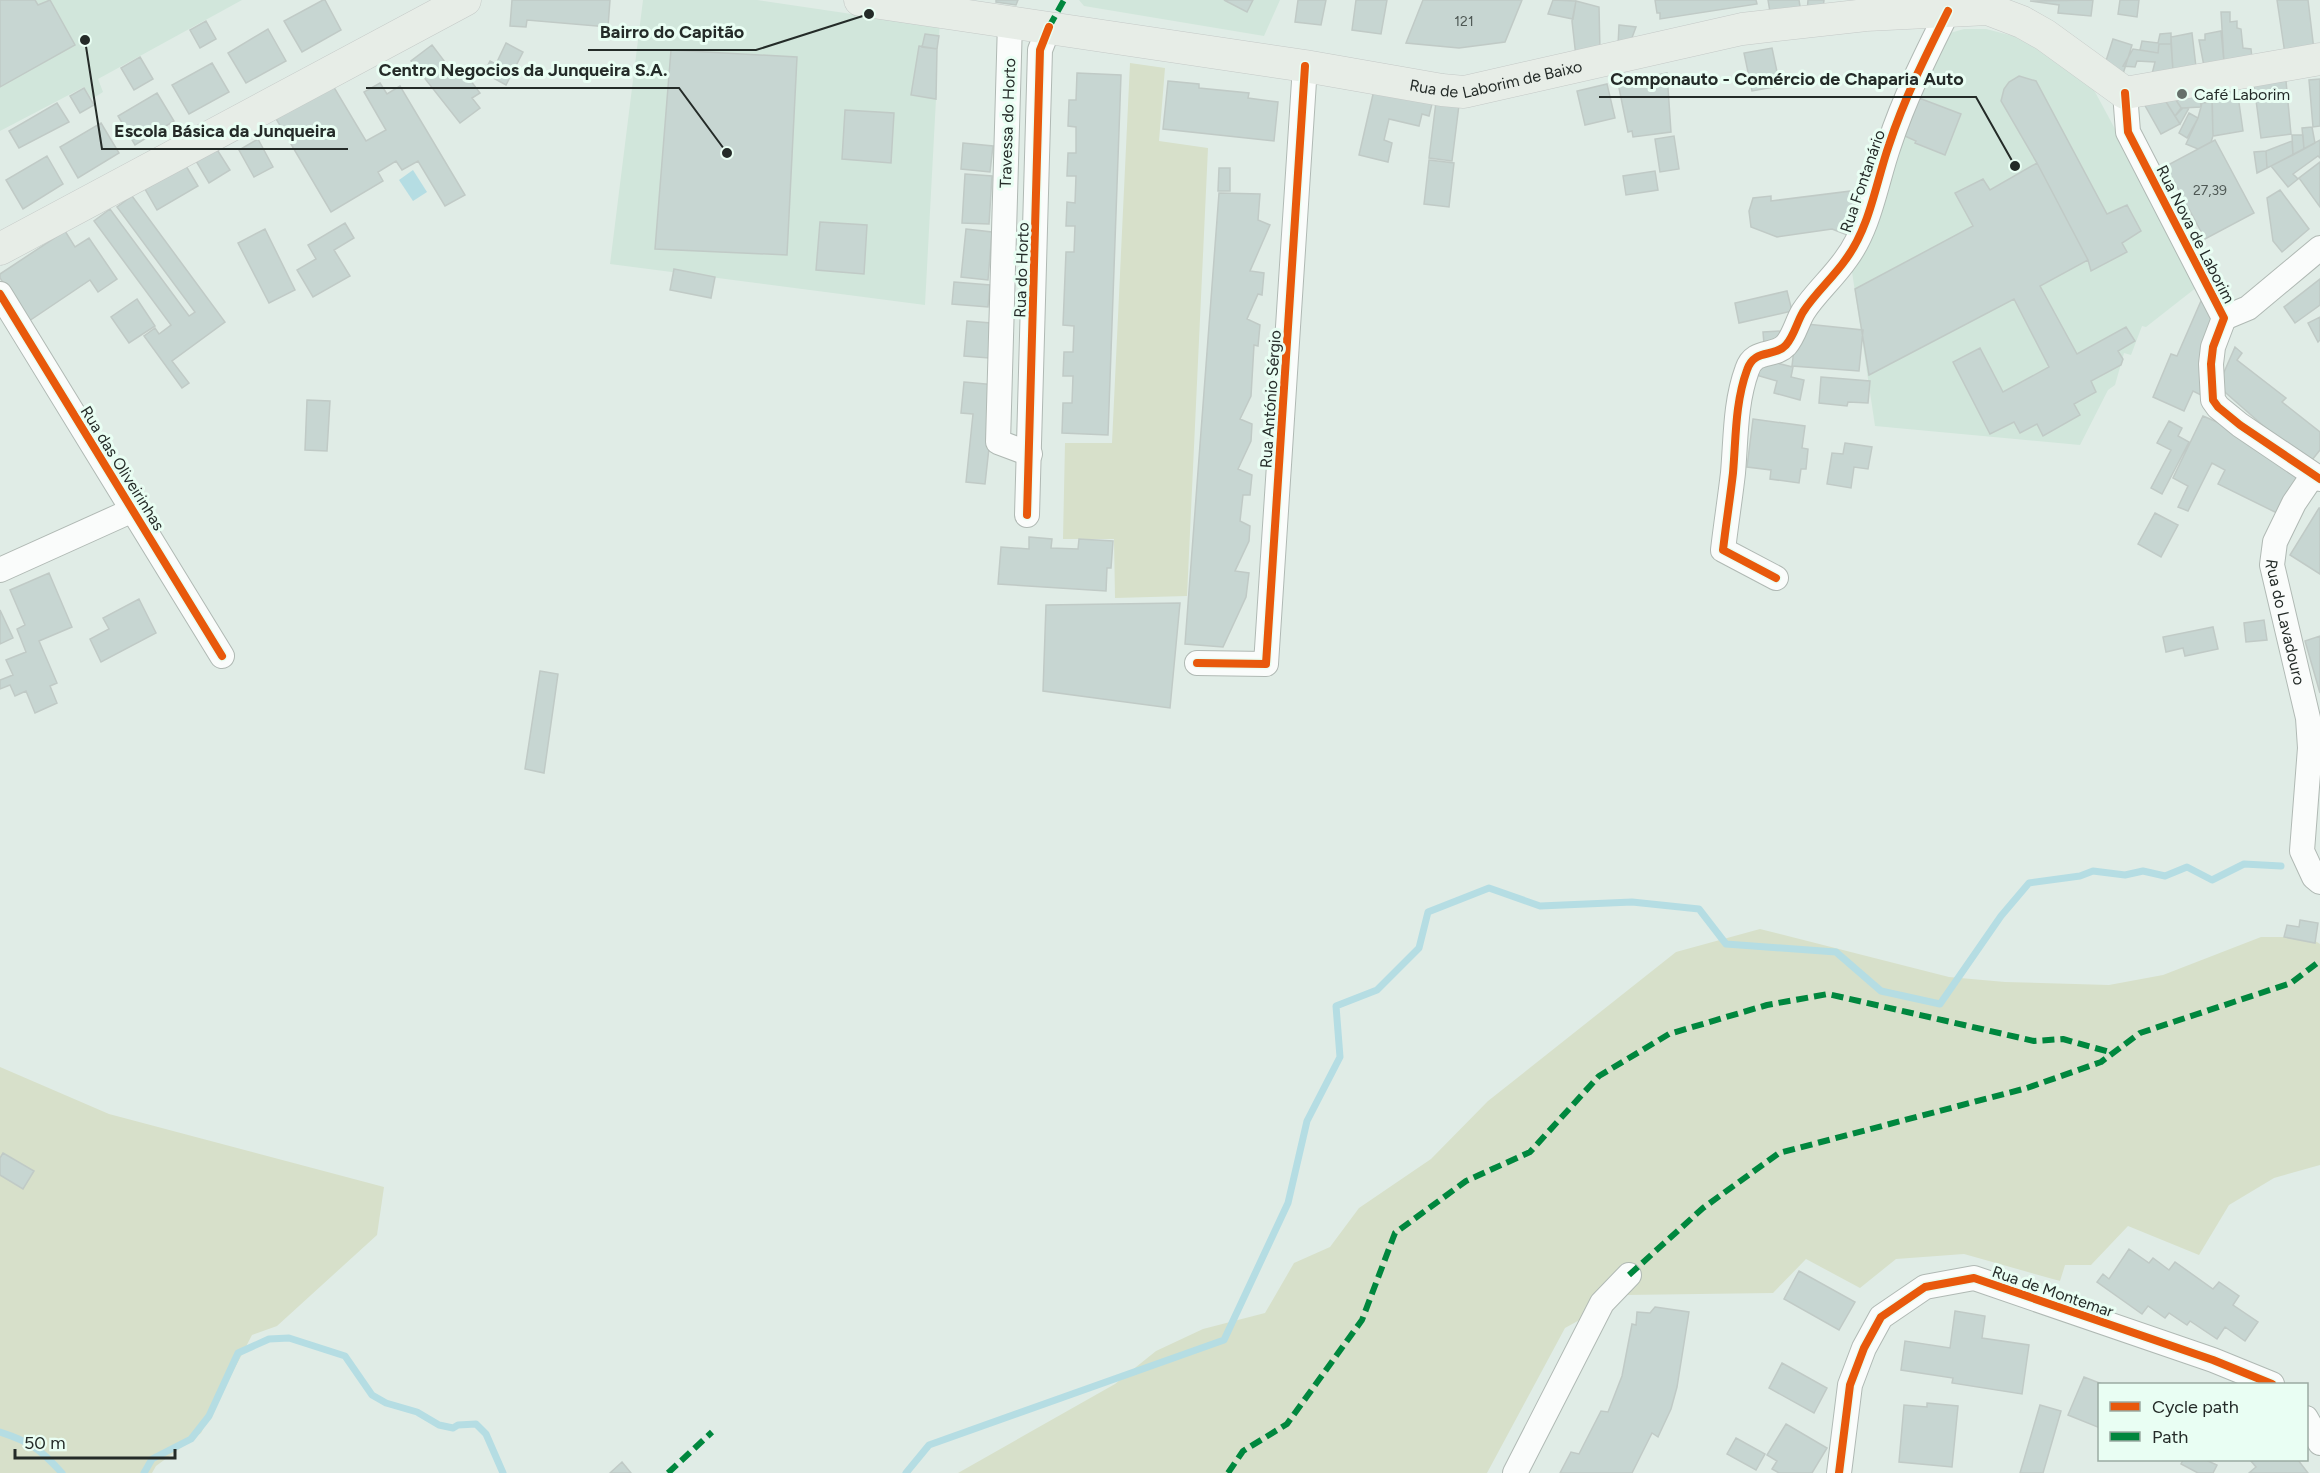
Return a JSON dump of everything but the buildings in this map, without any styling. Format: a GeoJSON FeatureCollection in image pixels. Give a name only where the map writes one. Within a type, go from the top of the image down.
{"type":"FeatureCollection","features":[{"type":"Feature","properties":{"kind":"main road"},"geometry":{"type":"LineString","coordinates":[[0,249],[465,0]]}},
{"type":"Feature","properties":{"kind":"main road","name":"Rua de Laborim de Baixo"},"geometry":{"type":"LineString","coordinates":[[870,1],[957,8],[1010,22],[1464,92],[1742,28],[1866,15],[1948,11],[1987,5],[2046,35],[2125,93]]}},
{"type":"Feature","properties":{"kind":"main road"},"geometry":{"type":"LineString","coordinates":[[2125,93],[2320,59]]}},
{"type":"Feature","properties":{"kind":"street","name":"Rua Fontanário"},"geometry":{"type":"LineString","coordinates":[[1776,578],[1723,550],[1733,473],[1738,403],[1747,367],[1754,357],[1764,352],[1779,350],[1788,343],[1802,313],[1846,259],[1863,227],[1898,122],[1922,63],[1948,11]]}},
{"type":"Feature","properties":{"kind":"street","name":"Travessa do Horto"},"geometry":{"type":"LineString","coordinates":[[1010,22],[998,442],[1030,454]]}},
{"type":"Feature","properties":{"kind":"street","name":"Rua do Horto"},"geometry":{"type":"LineString","coordinates":[[1027,515],[1040,50],[1049,27]]}},
{"type":"Feature","properties":{"kind":"street","name":"Rua António Sérgio"},"geometry":{"type":"LineString","coordinates":[[1197,663],[1266,664],[1305,66]]}},
{"type":"Feature","properties":{"kind":"street","name":"Rua Nova de Laborim"},"geometry":{"type":"LineString","coordinates":[[2125,93],[2128,132],[2224,318],[2212,355],[2213,400],[2240,425],[2317,477]]}},
{"type":"Feature","properties":{"kind":"street"},"geometry":{"type":"LineString","coordinates":[[2224,318],[2248,308],[2320,248]]}},
{"type":"Feature","properties":{"kind":"street","name":"Rua das Oliveirinhas"},"geometry":{"type":"LineString","coordinates":[[0,294],[222,656]]}},
{"type":"Feature","properties":{"kind":"street","name":"Rua do Lavadouro"},"geometry":{"type":"LineString","coordinates":[[2317,477],[2294,503],[2275,542],[2272,565],[2308,718],[2310,748],[2302,851],[2314,877],[2320,882]]}},
{"type":"Feature","properties":{"kind":"street"},"geometry":{"type":"LineString","coordinates":[[0,570],[133,510]]}},
{"type":"Feature","properties":{"kind":"street"},"geometry":{"type":"LineString","coordinates":[[1515,1473],[1602,1303],[1629,1275]]}},
{"type":"Feature","properties":{"kind":"street","name":"Rua de Montemar"},"geometry":{"type":"LineString","coordinates":[[1839,1473],[1850,1385],[1864,1348],[1881,1317],[1925,1287],[1974,1278],[2213,1360],[2270,1383]]}},
{"type":"Feature","properties":{"kind":"street"},"geometry":{"type":"LineString","coordinates":[[2308,1420],[2320,1443]]}},
{"type":"Feature","properties":{"kind":"shaded area"},"geometry":{"type":"Polygon","coordinates":[[[0,0],[242,0],[98,79],[103,92],[92,99],[84,87],[0,131],[0,0]]]}},
{"type":"Feature","properties":{"kind":"shaded area"},"geometry":{"type":"Polygon","coordinates":[[[643,0],[757,0],[926,25],[940,21],[939,36],[925,34],[922,46],[936,99],[925,305],[610,264],[643,0]]]}},
{"type":"Feature","properties":{"kind":"shaded area"},"geometry":{"type":"Polygon","coordinates":[[[1079,0],[1280,0],[1264,36],[1084,6],[1079,0]]]}},
{"type":"Feature","properties":{"kind":"shaded area"},"geometry":{"type":"Polygon","coordinates":[[[1964,29],[1986,29],[2021,38],[2047,51],[2094,90],[2198,283],[2197,287],[2146,327],[2142,326],[2131,355],[2124,353],[2115,385],[2108,390],[2080,445],[1875,426],[1851,265],[1934,51],[1950,33],[1964,29]]]}},
{"type":"Feature","properties":{"kind":"shaded area"},"geometry":{"type":"Polygon","coordinates":[[[1130,63],[1165,68],[1159,141],[1208,148],[1187,596],[1115,598],[1114,539],[1063,539],[1065,443],[1112,443],[1130,63]]]}},
{"type":"Feature","properties":{"kind":"shaded area"},"geometry":{"type":"Polygon","coordinates":[[[1760,929],[1949,977],[2005,982],[2109,985],[2163,975],[2261,937],[2309,937],[2320,944],[2320,1165],[2274,1178],[2229,1205],[2199,1255],[2128,1226],[2091,1265],[2065,1265],[2060,1281],[1964,1254],[1896,1259],[1860,1288],[1806,1259],[1773,1293],[1625,1295],[1565,1328],[1487,1473],[958,1473],[1115,1384],[1156,1351],[1203,1329],[1265,1313],[1294,1263],[1330,1247],[1359,1208],[1431,1159],[1488,1101],[1676,952],[1760,929]]]}},
{"type":"Feature","properties":{"kind":"shaded area"},"geometry":{"type":"Polygon","coordinates":[[[0,1067],[109,1114],[384,1187],[377,1235],[277,1326],[252,1335],[201,1433],[156,1466],[152,1473],[0,1473],[0,1067]]]}},
{"type":"Feature","properties":{"kind":"water"},"geometry":{"type":"Polygon","coordinates":[[[413,170],[427,192],[413,201],[399,180],[413,170]]]}},
{"type":"Feature","properties":{"kind":"waterway"},"geometry":{"type":"LineString","coordinates":[[906,1473],[929,1445],[1224,1340],[1288,1203],[1307,1121],[1340,1057],[1336,1006],[1377,990],[1419,948],[1428,912],[1489,888],[1540,906],[1632,902],[1699,909],[1726,944],[1836,952],[1881,991],[1940,1004],[2001,916],[2029,883],[2080,876],[2093,871],[2125,875],[2143,871],[2165,876],[2187,867],[2212,880],[2244,864],[2281,866]]}},
{"type":"Feature","properties":{"kind":"waterway"},"geometry":{"type":"LineString","coordinates":[[144,1473],[152,1459],[191,1439],[209,1416],[238,1353],[269,1339],[289,1338],[345,1356],[372,1395],[386,1403],[417,1412],[439,1425],[453,1428],[458,1425],[476,1424],[486,1434],[503,1473]]}},
{"type":"Feature","properties":{"kind":"waterway"},"geometry":{"type":"LineString","coordinates":[[0,1432],[34,1447],[62,1473]]}},
{"type":"Feature","properties":{"kind":"marked path"},"geometry":{"type":"LineString","coordinates":[[1049,27],[1064,0]]}},
{"type":"Feature","properties":{"kind":"marked path"},"geometry":{"type":"LineString","coordinates":[[1629,1275],[1703,1208],[1779,1153],[2027,1088],[2101,1062],[2140,1033],[2291,983],[2320,961]]}},
{"type":"Feature","properties":{"kind":"marked path"},"geometry":{"type":"LineString","coordinates":[[1228,1473],[1243,1451],[1287,1424],[1362,1320],[1395,1233],[1466,1181],[1530,1152],[1599,1076],[1669,1034],[1767,1005],[1828,994],[2034,1041],[2063,1039],[2113,1053]]}},
{"type":"Feature","properties":{"kind":"marked path"},"geometry":{"type":"LineString","coordinates":[[668,1473],[712,1432]]}},
{"type":"Feature","properties":{"kind":"cycle path"},"geometry":{"type":"LineString","coordinates":[[1776,578],[1723,550],[1733,473],[1738,408],[1743,382],[1750,363],[1754,359],[1786,345],[1808,305],[1841,266],[1854,246],[1867,219],[1884,159],[1901,111],[1948,11]]}},
{"type":"Feature","properties":{"kind":"cycle path"},"geometry":{"type":"LineString","coordinates":[[1027,515],[1040,50],[1049,27]]}},
{"type":"Feature","properties":{"kind":"cycle path"},"geometry":{"type":"LineString","coordinates":[[1197,663],[1266,664],[1305,66]]}},
{"type":"Feature","properties":{"kind":"cycle path"},"geometry":{"type":"LineString","coordinates":[[2125,93],[2128,132],[2224,318],[2213,347],[2211,364],[2213,400],[2240,425],[2320,479]]}},
{"type":"Feature","properties":{"kind":"cycle path"},"geometry":{"type":"LineString","coordinates":[[0,294],[222,656]]}},
{"type":"Feature","properties":{"kind":"cycle path"},"geometry":{"type":"LineString","coordinates":[[1839,1473],[1850,1385],[1864,1348],[1881,1317],[1925,1287],[1974,1278],[2213,1360],[2270,1383]]}},
{"type":"Feature","properties":{"kind":"place","name":"Bairro do Capitão"},"geometry":{"type":"Point","coordinates":[869,14]}},
{"type":"Feature","properties":{"kind":"place","name":"Escola Básica da Junqueira"},"geometry":{"type":"Point","coordinates":[85,40]}},
{"type":"Feature","properties":{"kind":"place","name":"Café Laborim"},"geometry":{"type":"Point","coordinates":[2182,94]}},
{"type":"Feature","properties":{"kind":"place","name":"Centro Negocios da Junqueira S.A."},"geometry":{"type":"Point","coordinates":[727,153]}},
{"type":"Feature","properties":{"kind":"place","name":"Componauto - Comércio de Chaparia Auto"},"geometry":{"type":"Point","coordinates":[2015,166]}}]}
